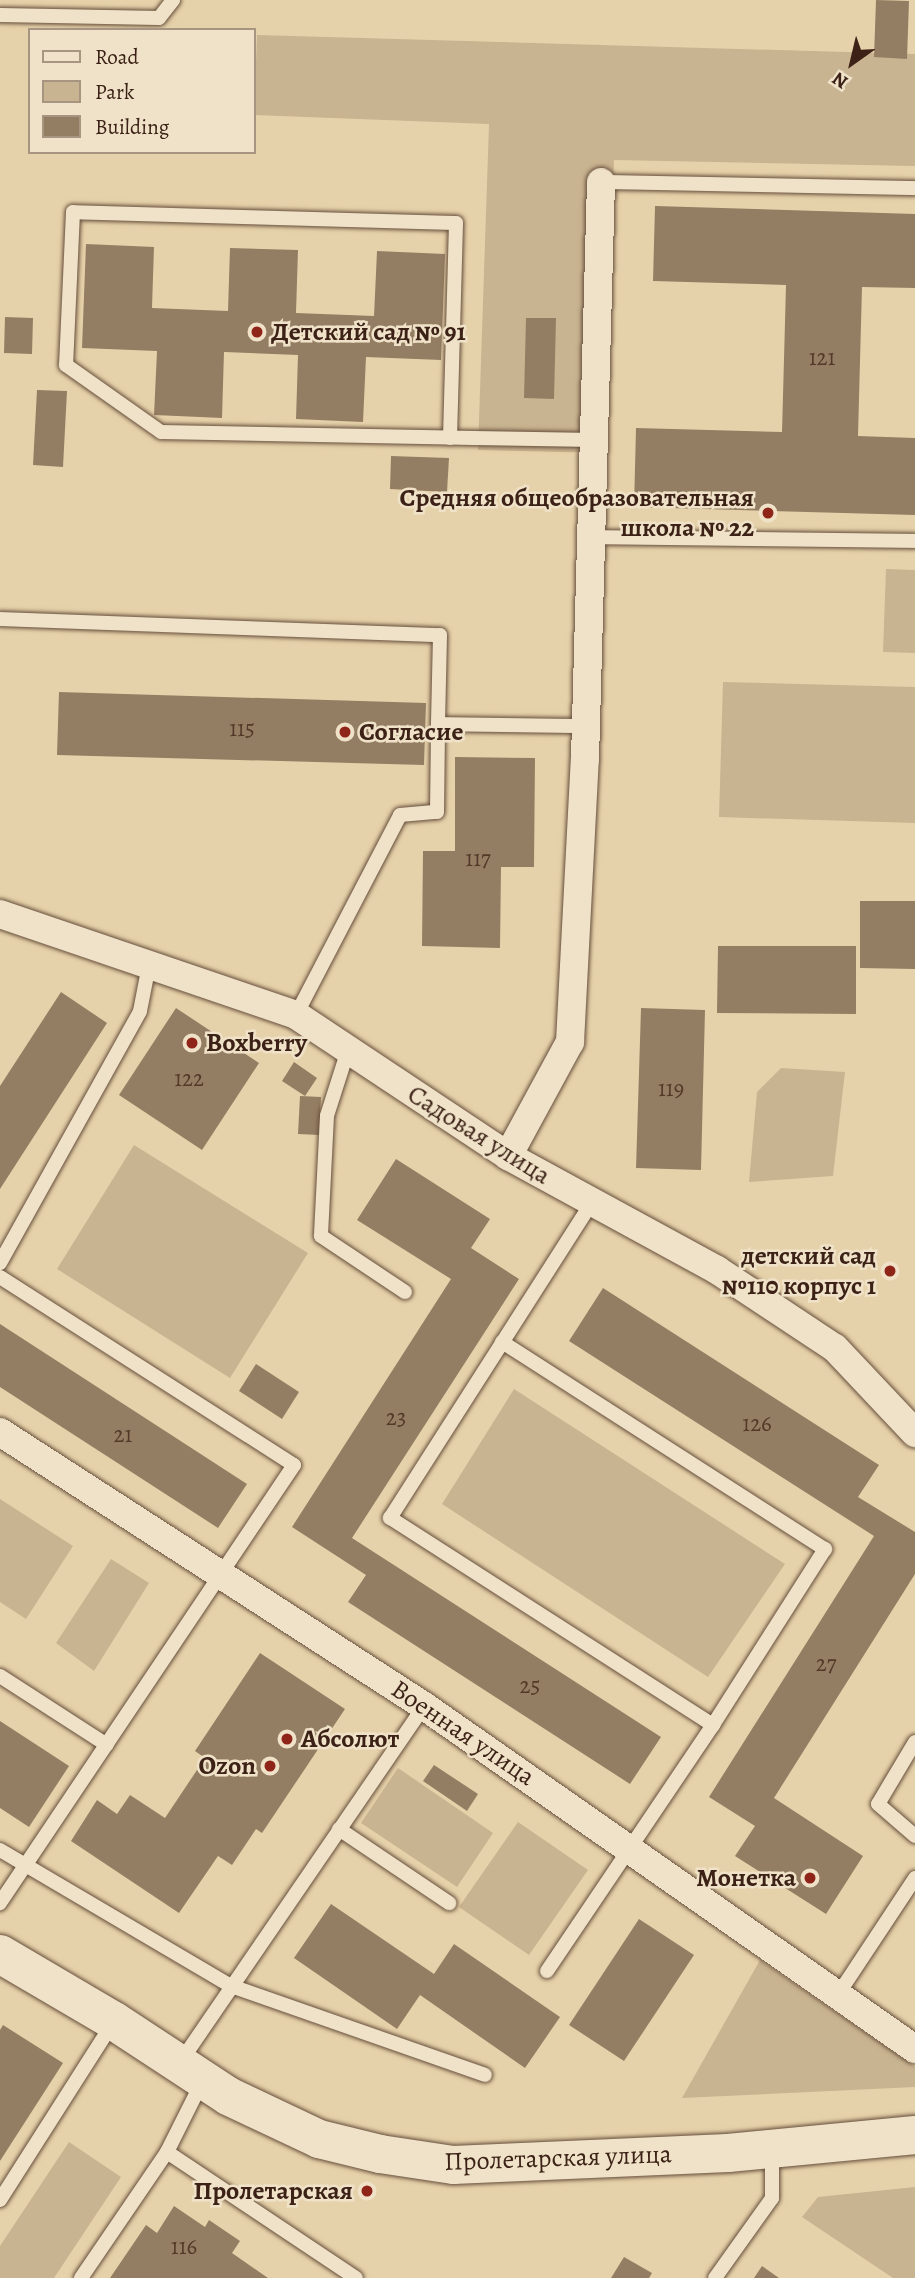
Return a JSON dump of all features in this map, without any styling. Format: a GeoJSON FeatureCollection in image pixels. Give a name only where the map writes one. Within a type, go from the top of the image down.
{"type":"FeatureCollection","features":[{"type":"Feature","properties":{"kind":"street"},"geometry":{"type":"LineString","coordinates":[[508,1156],[570,1042],[586,726],[589,537],[595,440],[601,182]]}},
{"type":"Feature","properties":{"kind":"street","name":"Садовая улица"},"geometry":{"type":"LineString","coordinates":[[0,914],[296,1015],[508,1156],[717,1269],[835,1348],[915,1433]]}},
{"type":"Feature","properties":{"kind":"street","name":"Военная улица"},"geometry":{"type":"LineString","coordinates":[[0,1432],[424,1706],[631,1847],[915,2049]]}},
{"type":"Feature","properties":{"kind":"street","name":"Пролетарская улица"},"geometry":{"type":"LineString","coordinates":[[0,1954],[114,2021],[190,2073],[319,2139],[453,2165],[772,2149],[915,2135]]}},
{"type":"Feature","properties":{"kind":"lane"},"geometry":{"type":"LineString","coordinates":[[0,15],[159,18],[173,0]]}},
{"type":"Feature","properties":{"kind":"lane"},"geometry":{"type":"LineString","coordinates":[[601,182],[915,188]]}},
{"type":"Feature","properties":{"kind":"lane"},"geometry":{"type":"LineString","coordinates":[[450,438],[456,223],[73,212],[66,365],[161,432],[450,438],[595,440]]}},
{"type":"Feature","properties":{"kind":"lane"},"geometry":{"type":"LineString","coordinates":[[589,537],[915,541]]}},
{"type":"Feature","properties":{"kind":"lane"},"geometry":{"type":"LineString","coordinates":[[0,619],[440,635],[437,812],[400,815],[296,1015]]}},
{"type":"Feature","properties":{"kind":"lane"},"geometry":{"type":"LineString","coordinates":[[438,724],[586,726]]}},
{"type":"Feature","properties":{"kind":"lane"},"geometry":{"type":"LineString","coordinates":[[0,1263],[140,1011],[149,965]]}},
{"type":"Feature","properties":{"kind":"lane"},"geometry":{"type":"LineString","coordinates":[[348,1050],[327,1116],[321,1236],[405,1292]]}},
{"type":"Feature","properties":{"kind":"lane"},"geometry":{"type":"LineString","coordinates":[[592,1202],[390,1518],[713,1725]]}},
{"type":"Feature","properties":{"kind":"lane"},"geometry":{"type":"LineString","coordinates":[[0,1277],[294,1465],[224,1575],[0,1903]]}},
{"type":"Feature","properties":{"kind":"lane"},"geometry":{"type":"LineString","coordinates":[[502,1342],[825,1549],[713,1725],[547,1971]]}},
{"type":"Feature","properties":{"kind":"lane"},"geometry":{"type":"LineString","coordinates":[[0,1676],[107,1745]]}},
{"type":"Feature","properties":{"kind":"lane"},"geometry":{"type":"LineString","coordinates":[[81,2278],[167,2152],[190,2073],[232,1986],[424,1706]]}},
{"type":"Feature","properties":{"kind":"lane"},"geometry":{"type":"LineString","coordinates":[[915,1742],[878,1804],[915,1836]]}},
{"type":"Feature","properties":{"kind":"lane"},"geometry":{"type":"LineString","coordinates":[[340,1829],[449,1903]]}},
{"type":"Feature","properties":{"kind":"lane"},"geometry":{"type":"LineString","coordinates":[[0,1850],[232,1986],[485,2075]]}},
{"type":"Feature","properties":{"kind":"lane"},"geometry":{"type":"LineString","coordinates":[[839,1993],[915,1878]]}},
{"type":"Feature","properties":{"kind":"lane"},"geometry":{"type":"LineString","coordinates":[[0,2200],[114,2021]]}},
{"type":"Feature","properties":{"kind":"lane"},"geometry":{"type":"LineString","coordinates":[[715,2278],[772,2198],[772,2149]]}},
{"type":"Feature","properties":{"kind":"lane"},"geometry":{"type":"LineString","coordinates":[[167,2152],[356,2278]]}},
{"type":"Feature","properties":{"kind":"green space"},"geometry":{"type":"Polygon","coordinates":[[[257,35],[915,54],[915,166],[614,160],[605,453],[478,450],[489,124],[256,115],[257,35]]]}},
{"type":"Feature","properties":{"kind":"green space"},"geometry":{"type":"Polygon","coordinates":[[[886,569],[915,570],[915,653],[883,652],[886,569]]]}},
{"type":"Feature","properties":{"kind":"green space"},"geometry":{"type":"Polygon","coordinates":[[[723,682],[915,687],[915,823],[719,817],[723,682]]]}},
{"type":"Feature","properties":{"kind":"green space"},"geometry":{"type":"Polygon","coordinates":[[[781,1068],[845,1072],[833,1176],[749,1182],[757,1092],[781,1068]]]}},
{"type":"Feature","properties":{"kind":"green space"},"geometry":{"type":"Polygon","coordinates":[[[134,1145],[308,1253],[230,1378],[57,1269],[134,1145]]]}},
{"type":"Feature","properties":{"kind":"green space"},"geometry":{"type":"Polygon","coordinates":[[[514,1389],[785,1564],[708,1677],[442,1504],[514,1389]]]}},
{"type":"Feature","properties":{"kind":"green space"},"geometry":{"type":"Polygon","coordinates":[[[0,1499],[73,1546],[26,1619],[0,1602],[0,1499]]]}},
{"type":"Feature","properties":{"kind":"green space"},"geometry":{"type":"Polygon","coordinates":[[[111,1559],[149,1583],[94,1671],[56,1643],[111,1559]]]}},
{"type":"Feature","properties":{"kind":"green space"},"geometry":{"type":"Polygon","coordinates":[[[398,1768],[493,1833],[457,1887],[361,1823],[398,1768]]]}},
{"type":"Feature","properties":{"kind":"green space"},"geometry":{"type":"Polygon","coordinates":[[[518,1822],[588,1870],[529,1955],[459,1907],[518,1822]]]}},
{"type":"Feature","properties":{"kind":"green space"},"geometry":{"type":"Polygon","coordinates":[[[760,1960],[915,2067],[915,2087],[682,2098],[760,1960]]]}},
{"type":"Feature","properties":{"kind":"green space"},"geometry":{"type":"Polygon","coordinates":[[[69,2142],[121,2177],[54,2278],[0,2278],[0,2246],[69,2142]]]}},
{"type":"Feature","properties":{"kind":"green space"},"geometry":{"type":"Polygon","coordinates":[[[915,2187],[915,2278],[893,2278],[802,2217],[818,2197],[915,2187]]]}},
{"type":"Feature","properties":{"kind":"building"},"geometry":{"type":"Polygon","coordinates":[[[876,0],[909,1],[907,59],[874,57],[876,0]]]}},
{"type":"Feature","properties":{"kind":"building"},"geometry":{"type":"Polygon","coordinates":[[[655,206],[915,214],[915,288],[862,287],[858,436],[915,438],[915,515],[634,507],[636,428],[782,432],[786,285],[653,281],[655,206]]]}},
{"type":"Feature","properties":{"kind":"building"},"geometry":{"type":"Polygon","coordinates":[[[86,244],[154,247],[152,308],[228,311],[230,248],[298,250],[296,313],[374,316],[377,251],[445,254],[441,360],[366,357],[363,422],[296,419],[298,355],[224,352],[222,418],[154,415],[157,351],[82,348],[86,244]]]}},
{"type":"Feature","properties":{"kind":"building"},"geometry":{"type":"Polygon","coordinates":[[[5,317],[33,318],[32,354],[4,353],[5,317]]]}},
{"type":"Feature","properties":{"kind":"building"},"geometry":{"type":"Polygon","coordinates":[[[526,318],[556,318],[554,399],[524,398],[526,318]]]}},
{"type":"Feature","properties":{"kind":"building"},"geometry":{"type":"Polygon","coordinates":[[[37,390],[67,391],[63,467],[33,465],[37,390]]]}},
{"type":"Feature","properties":{"kind":"building"},"geometry":{"type":"Polygon","coordinates":[[[391,456],[449,458],[447,492],[390,489],[391,456]]]}},
{"type":"Feature","properties":{"kind":"building"},"geometry":{"type":"Polygon","coordinates":[[[59,692],[426,703],[424,765],[57,755],[59,692]]]}},
{"type":"Feature","properties":{"kind":"building"},"geometry":{"type":"Polygon","coordinates":[[[455,757],[535,758],[534,867],[501,867],[500,948],[422,946],[423,851],[455,851],[455,757]]]}},
{"type":"Feature","properties":{"kind":"building"},"geometry":{"type":"Polygon","coordinates":[[[860,901],[915,901],[915,969],[860,968],[860,901]]]}},
{"type":"Feature","properties":{"kind":"building"},"geometry":{"type":"Polygon","coordinates":[[[718,946],[856,946],[856,1014],[717,1013],[718,946]]]}},
{"type":"Feature","properties":{"kind":"building"},"geometry":{"type":"Polygon","coordinates":[[[61,992],[107,1023],[0,1189],[0,1086],[61,992]]]}},
{"type":"Feature","properties":{"kind":"building"},"geometry":{"type":"Polygon","coordinates":[[[176,1008],[259,1063],[202,1150],[119,1095],[176,1008]]]}},
{"type":"Feature","properties":{"kind":"building"},"geometry":{"type":"Polygon","coordinates":[[[641,1008],[705,1010],[701,1170],[636,1168],[641,1008]]]}},
{"type":"Feature","properties":{"kind":"building"},"geometry":{"type":"Polygon","coordinates":[[[294,1062],[317,1078],[305,1096],[282,1081],[294,1062]]]}},
{"type":"Feature","properties":{"kind":"building"},"geometry":{"type":"Polygon","coordinates":[[[300,1096],[321,1097],[319,1135],[298,1134],[300,1096]]]}},
{"type":"Feature","properties":{"kind":"building"},"geometry":{"type":"Polygon","coordinates":[[[396,1159],[490,1219],[471,1248],[519,1279],[352,1538],[661,1737],[630,1784],[348,1602],[366,1575],[292,1527],[451,1279],[357,1220],[396,1159]]]}},
{"type":"Feature","properties":{"kind":"building"},"geometry":{"type":"Polygon","coordinates":[[[603,1288],[879,1465],[858,1497],[915,1532],[915,1574],[774,1798],[863,1856],[826,1914],[735,1856],[755,1826],[709,1797],[874,1536],[569,1341],[603,1288]]]}},
{"type":"Feature","properties":{"kind":"building"},"geometry":{"type":"Polygon","coordinates":[[[0,1324],[247,1484],[218,1528],[0,1387],[0,1324]]]}},
{"type":"Feature","properties":{"kind":"building"},"geometry":{"type":"Polygon","coordinates":[[[256,1364],[299,1392],[282,1419],[239,1391],[256,1364]]]}},
{"type":"Feature","properties":{"kind":"building"},"geometry":{"type":"Polygon","coordinates":[[[260,1653],[345,1709],[262,1833],[256,1829],[232,1865],[218,1856],[179,1913],[71,1841],[97,1800],[117,1814],[130,1795],[165,1818],[205,1758],[195,1751],[260,1653]]]}},
{"type":"Feature","properties":{"kind":"building"},"geometry":{"type":"Polygon","coordinates":[[[0,1721],[69,1766],[29,1827],[0,1808],[0,1721]]]}},
{"type":"Feature","properties":{"kind":"building"},"geometry":{"type":"Polygon","coordinates":[[[434,1765],[478,1794],[467,1811],[423,1781],[434,1765]]]}},
{"type":"Feature","properties":{"kind":"building"},"geometry":{"type":"Polygon","coordinates":[[[331,1904],[434,1974],[454,1944],[560,2017],[525,2068],[420,1995],[397,2029],[294,1958],[331,1904]]]}},
{"type":"Feature","properties":{"kind":"building"},"geometry":{"type":"Polygon","coordinates":[[[639,1919],[694,1955],[624,2061],[569,2025],[639,1919]]]}},
{"type":"Feature","properties":{"kind":"building"},"geometry":{"type":"Polygon","coordinates":[[[3,2025],[63,2063],[0,2161],[0,2030],[3,2025]]]}},
{"type":"Feature","properties":{"kind":"building"},"geometry":{"type":"Polygon","coordinates":[[[174,2206],[205,2227],[209,2220],[240,2241],[232,2253],[268,2278],[110,2278],[146,2225],[157,2233],[174,2206]]]}},
{"type":"Feature","properties":{"kind":"building"},"geometry":{"type":"Polygon","coordinates":[[[624,2257],[652,2273],[649,2278],[611,2278],[624,2257]]]}},
{"type":"Feature","properties":{"kind":"building"},"geometry":{"type":"Polygon","coordinates":[[[762,2266],[779,2278],[754,2278],[762,2266]]]}},
{"type":"Feature","properties":{"kind":"place","name":"Детский сад № 91"},"geometry":{"type":"Point","coordinates":[257,332]}},
{"type":"Feature","properties":{"kind":"place","name":"Средняя общеобразовательная школа № 22"},"geometry":{"type":"Point","coordinates":[768,513]}},
{"type":"Feature","properties":{"kind":"place","name":"Согласие"},"geometry":{"type":"Point","coordinates":[345,732]}},
{"type":"Feature","properties":{"kind":"place","name":"Boxberry"},"geometry":{"type":"Point","coordinates":[192,1043]}},
{"type":"Feature","properties":{"kind":"place","name":"детский сад №110 корпус 1"},"geometry":{"type":"Point","coordinates":[890,1271]}},
{"type":"Feature","properties":{"kind":"place","name":"Абсолют"},"geometry":{"type":"Point","coordinates":[287,1739]}},
{"type":"Feature","properties":{"kind":"place","name":"Ozon"},"geometry":{"type":"Point","coordinates":[270,1766]}},
{"type":"Feature","properties":{"kind":"place","name":"Монетка"},"geometry":{"type":"Point","coordinates":[810,1878]}},
{"type":"Feature","properties":{"kind":"place","name":"Пролетарская"},"geometry":{"type":"Point","coordinates":[367,2191]}}]}
